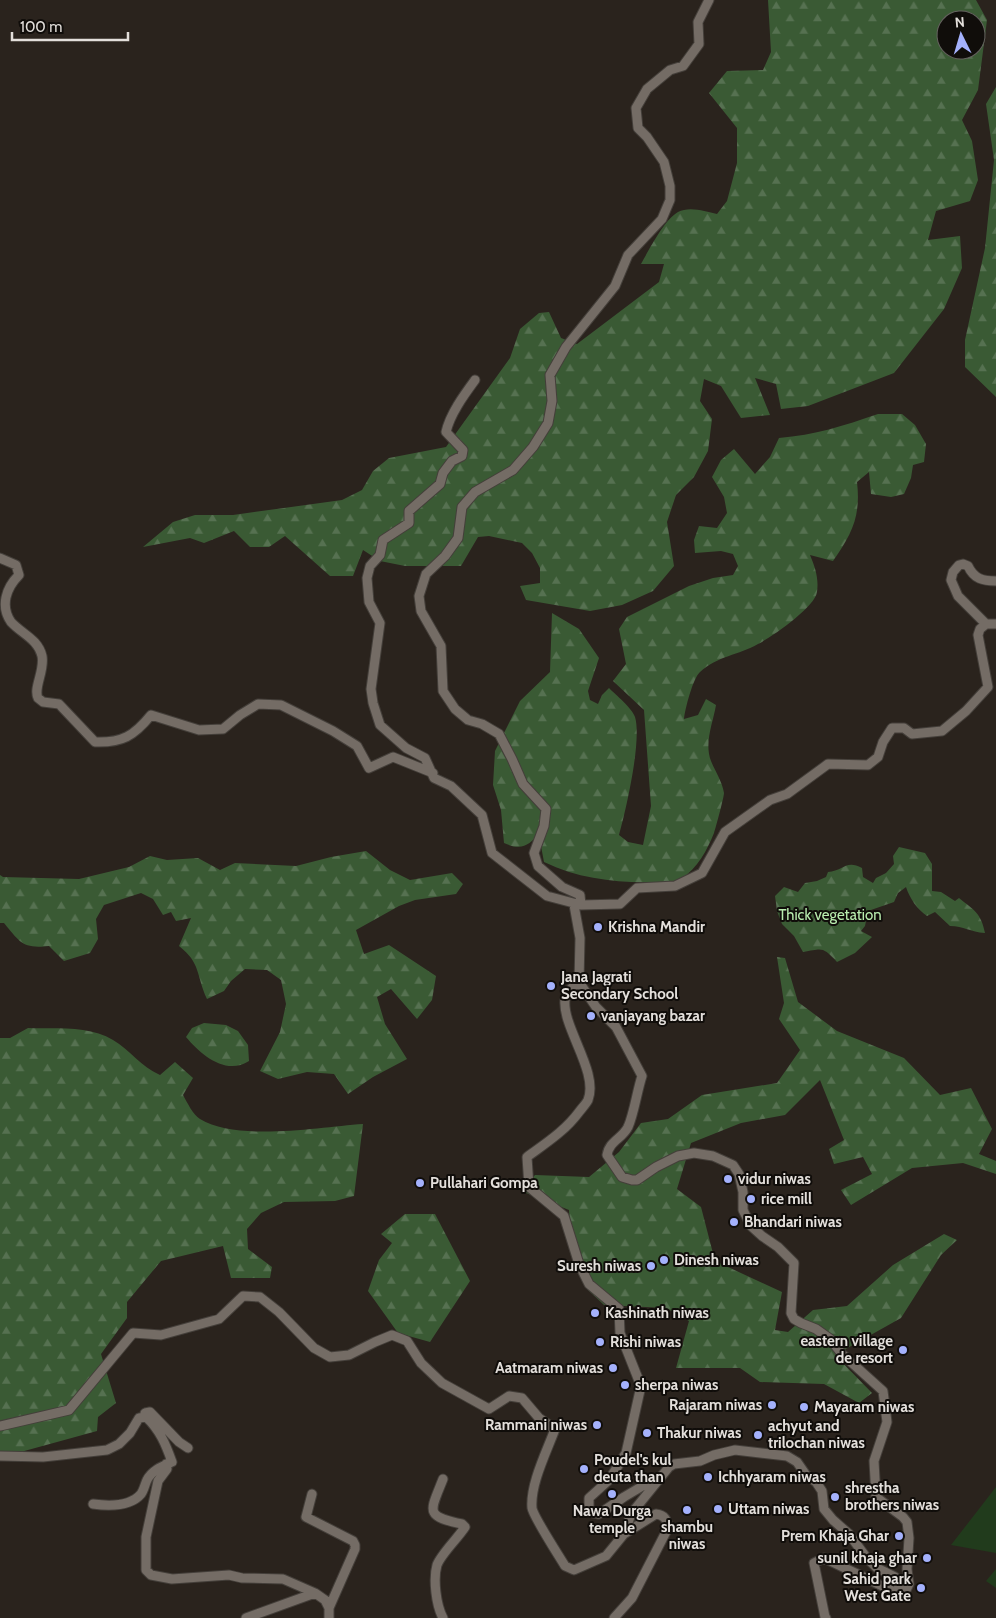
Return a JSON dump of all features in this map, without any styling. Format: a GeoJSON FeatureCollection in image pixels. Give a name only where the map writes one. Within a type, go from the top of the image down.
{"type":"FeatureCollection","features":[{"type":"Feature","properties":{"kind":"street"},"geometry":{"type":"LineString","coordinates":[[709,0],[698,22],[699,44],[682,66],[670,70],[646,89],[636,108],[638,128],[648,137],[664,162],[670,186],[670,200],[662,219],[628,255],[615,286],[566,348],[550,375],[552,400],[548,423],[533,447],[513,470],[475,492],[462,507],[458,538],[445,556],[426,574],[419,596],[421,611],[441,646],[443,691],[455,709],[468,720],[482,724],[499,734],[523,784],[546,809],[544,826],[534,853],[538,866],[562,887],[580,895],[579,982],[596,1007],[616,1027],[642,1076],[628,1126],[624,1134],[614,1140],[608,1149],[607,1156],[622,1177],[632,1180],[637,1180],[678,1156],[694,1152],[713,1156],[733,1165],[738,1174],[743,1192],[743,1210],[751,1226],[778,1247],[794,1263],[791,1313],[794,1319],[816,1329],[830,1339],[842,1354],[883,1392],[887,1422],[874,1461],[876,1497],[907,1522],[909,1538],[907,1569],[909,1584],[904,1596]]}},
{"type":"Feature","properties":{"kind":"street"},"geometry":{"type":"LineString","coordinates":[[475,380],[457,408],[446,432],[463,450],[462,456],[452,461],[443,472],[440,484],[409,510],[409,523],[383,540],[380,555],[370,566],[367,578],[369,602],[380,623],[371,689],[380,725],[406,748],[426,758],[434,778],[452,786],[482,815],[492,853],[547,896],[580,905],[620,904],[637,888],[675,886],[702,873],[725,832],[770,800],[787,794],[828,764],[868,765],[878,756],[883,742],[892,728],[904,728],[912,734],[942,731],[966,712],[988,688],[978,635],[980,629],[986,624],[996,624]]}},
{"type":"Feature","properties":{"kind":"street"},"geometry":{"type":"LineString","coordinates":[[0,558],[16,565],[19,575],[7,588],[3,597],[3,606],[6,614],[10,622],[36,643],[42,654],[43,666],[37,689],[38,698],[43,702],[59,704],[94,742],[113,742],[130,736],[151,715],[199,730],[223,729],[240,715],[258,704],[281,705],[358,746],[369,768],[393,757],[433,773]]}},
{"type":"Feature","properties":{"kind":"street"},"geometry":{"type":"LineString","coordinates":[[986,624],[958,596],[951,580],[953,572],[959,565],[963,564],[968,566],[971,573],[977,578],[984,581],[996,581]]}},
{"type":"Feature","properties":{"kind":"street"},"geometry":{"type":"LineString","coordinates":[[579,982],[570,990],[565,999],[568,1019],[586,1066],[591,1091],[588,1101],[562,1132],[527,1157],[530,1187],[564,1216],[579,1264],[589,1284],[619,1310],[620,1333],[641,1386],[626,1453],[609,1480],[589,1498],[589,1512],[599,1514],[661,1475]]}},
{"type":"Feature","properties":{"kind":"street"},"geometry":{"type":"LineString","coordinates":[[0,1426],[69,1410],[133,1333],[161,1335],[219,1319],[243,1296],[260,1297],[279,1312],[314,1348],[330,1356],[349,1355],[374,1342],[392,1336],[407,1341],[422,1363],[442,1383],[490,1409],[509,1396],[522,1398],[539,1418],[555,1429],[533,1492],[532,1510],[565,1566],[574,1570],[606,1556],[624,1534],[632,1514],[669,1467],[674,1464],[700,1461],[714,1455],[735,1450],[787,1456],[796,1462],[806,1475],[816,1482],[822,1491],[824,1508],[833,1520],[849,1534],[877,1568],[895,1577],[904,1596]]}},
{"type":"Feature","properties":{"kind":"street"},"geometry":{"type":"LineString","coordinates":[[146,1417],[146,1413],[150,1412],[179,1442],[188,1448]]}},
{"type":"Feature","properties":{"kind":"street"},"geometry":{"type":"LineString","coordinates":[[0,1456],[43,1457],[108,1450],[119,1444],[130,1433],[140,1418],[146,1417]]}},
{"type":"Feature","properties":{"kind":"street"},"geometry":{"type":"LineString","coordinates":[[93,1504],[119,1504],[138,1496],[154,1471],[172,1462],[157,1429],[146,1417]]}},
{"type":"Feature","properties":{"kind":"street"},"geometry":{"type":"LineString","coordinates":[[166,1464],[167,1469],[158,1481],[146,1536],[146,1570],[151,1575],[172,1579],[229,1575],[242,1578],[283,1579],[315,1593],[325,1600],[329,1608]]}},
{"type":"Feature","properties":{"kind":"street"},"geometry":{"type":"LineString","coordinates":[[443,1479],[432,1505],[434,1514],[441,1520],[462,1524],[465,1527],[437,1564],[435,1590],[440,1613],[443,1618]]}},
{"type":"Feature","properties":{"kind":"street"},"geometry":{"type":"LineString","coordinates":[[312,1494],[306,1516],[353,1540],[356,1545],[329,1608],[329,1618]]}},
{"type":"Feature","properties":{"kind":"street"},"geometry":{"type":"LineString","coordinates":[[614,1618],[632,1598],[668,1528],[666,1520],[660,1514],[656,1514],[632,1531],[624,1534]]}},
{"type":"Feature","properties":{"kind":"street"},"geometry":{"type":"LineString","coordinates":[[826,1618],[814,1563],[824,1558],[904,1596]]}},
{"type":"Feature","properties":{"kind":"street"},"geometry":{"type":"LineString","coordinates":[[246,1618],[315,1593]]}},
{"type":"Feature","properties":{"kind":"green space"},"geometry":{"type":"Polygon","coordinates":[[[768,0],[976,0],[982,10],[936,10],[936,60],[982,60],[978,90],[962,120],[972,141],[978,180],[970,201],[936,211],[928,240],[960,236],[962,268],[944,309],[894,373],[808,406],[781,409],[776,384],[755,378],[770,415],[741,418],[721,386],[704,379],[700,401],[712,419],[708,451],[694,477],[676,495],[667,522],[674,566],[653,591],[622,605],[590,611],[526,600],[520,586],[540,583],[540,568],[532,553],[522,543],[489,536],[478,537],[461,566],[405,566],[380,561],[363,550],[353,576],[330,576],[285,536],[269,547],[250,547],[234,531],[204,543],[190,538],[143,547],[173,522],[195,515],[233,515],[342,500],[362,490],[373,471],[389,458],[446,447],[510,358],[520,329],[539,313],[549,312],[561,338],[577,344],[659,282],[664,264],[641,264],[657,236],[673,216],[687,209],[717,214],[727,201],[737,163],[737,128],[709,93],[727,71],[763,70],[771,52],[768,0]]]}},
{"type":"Feature","properties":{"kind":"green space"},"geometry":{"type":"Polygon","coordinates":[[[996,87],[996,397],[965,367],[965,340],[985,248],[994,160],[986,104],[996,87]]]}},
{"type":"Feature","properties":{"kind":"green space"},"geometry":{"type":"Polygon","coordinates":[[[878,414],[902,414],[915,425],[926,444],[924,462],[913,465],[911,478],[904,494],[891,497],[871,494],[869,472],[857,482],[858,505],[854,524],[840,551],[833,561],[810,555],[816,573],[817,592],[809,605],[792,621],[751,648],[714,662],[697,675],[692,687],[684,719],[698,715],[706,699],[716,705],[708,747],[711,761],[724,793],[714,833],[705,852],[692,870],[681,879],[672,882],[627,882],[598,879],[557,868],[544,862],[541,846],[546,833],[541,832],[528,844],[520,847],[504,843],[501,810],[493,785],[495,751],[520,701],[550,672],[552,613],[579,629],[599,658],[588,691],[590,700],[598,704],[602,695],[609,688],[635,717],[637,728],[635,758],[619,835],[628,842],[643,845],[651,806],[644,710],[613,681],[626,664],[619,629],[627,617],[689,586],[713,578],[733,575],[738,566],[733,554],[721,551],[695,553],[694,540],[699,526],[717,528],[727,513],[724,497],[712,477],[721,460],[734,449],[755,474],[770,457],[779,438],[805,435],[878,414]]]}},
{"type":"Feature","properties":{"kind":"green space","name":"Thick vegetation"},"geometry":{"type":"Polygon","coordinates":[[[899,847],[925,853],[932,864],[932,891],[941,892],[955,901],[959,898],[979,916],[985,933],[950,926],[935,912],[927,916],[914,903],[906,887],[898,893],[894,902],[868,911],[865,926],[861,931],[872,937],[855,953],[837,962],[822,950],[803,952],[794,936],[782,924],[777,911],[775,896],[784,887],[798,892],[805,883],[817,881],[826,877],[828,872],[848,865],[862,868],[863,877],[873,883],[876,878],[886,873],[894,864],[893,856],[899,847]]]}},
{"type":"Feature","properties":{"kind":"green space"},"geometry":{"type":"Polygon","coordinates":[[[366,851],[390,870],[410,880],[452,873],[463,884],[456,894],[415,900],[399,906],[356,930],[364,954],[389,945],[436,976],[432,1000],[417,1019],[391,989],[377,997],[385,1024],[407,1059],[373,1077],[348,1094],[334,1074],[307,1072],[278,1079],[260,1071],[280,1032],[286,1004],[281,980],[267,970],[245,969],[231,981],[224,991],[207,999],[195,964],[179,946],[191,918],[176,921],[171,912],[163,915],[153,899],[141,893],[104,905],[96,919],[98,939],[90,953],[64,961],[49,946],[40,947],[22,943],[4,923],[0,923],[0,875],[3,877],[79,879],[129,867],[150,856],[167,860],[198,858],[220,870],[235,863],[296,866],[366,851]]]}},
{"type":"Feature","properties":{"kind":"green space"},"geometry":{"type":"Polygon","coordinates":[[[777,957],[785,958],[798,1002],[837,1031],[904,1058],[940,1095],[971,1088],[992,1129],[979,1154],[996,1161],[996,1174],[963,1163],[912,1168],[851,1205],[841,1190],[872,1174],[863,1157],[834,1164],[829,1149],[844,1140],[820,1080],[785,1115],[741,1123],[691,1143],[677,1189],[701,1207],[715,1261],[782,1292],[775,1330],[788,1332],[813,1310],[847,1306],[893,1265],[944,1234],[957,1240],[941,1255],[901,1318],[835,1355],[872,1393],[859,1403],[824,1384],[760,1382],[740,1368],[676,1368],[689,1321],[666,1308],[604,1305],[588,1290],[571,1253],[569,1210],[521,1191],[535,1175],[589,1177],[619,1152],[641,1123],[668,1119],[702,1095],[777,1083],[800,1050],[779,1019],[784,1003],[777,957]]]}},
{"type":"Feature","properties":{"kind":"green space"},"geometry":{"type":"Polygon","coordinates":[[[204,1023],[226,1025],[238,1031],[248,1045],[249,1061],[240,1065],[223,1065],[206,1056],[186,1037],[192,1028],[204,1023]]]}},
{"type":"Feature","properties":{"kind":"green space"},"geometry":{"type":"Polygon","coordinates":[[[28,1028],[83,1030],[104,1035],[119,1044],[147,1068],[160,1075],[175,1062],[193,1078],[183,1095],[190,1108],[200,1119],[216,1126],[235,1130],[279,1131],[363,1124],[354,1196],[335,1201],[284,1202],[261,1213],[247,1229],[248,1249],[272,1267],[270,1278],[231,1278],[223,1246],[161,1261],[127,1302],[127,1318],[101,1354],[116,1403],[98,1417],[97,1431],[17,1453],[0,1451],[0,1038],[10,1038],[28,1028]]]}},
{"type":"Feature","properties":{"kind":"green space"},"geometry":{"type":"Polygon","coordinates":[[[405,1214],[435,1214],[470,1281],[430,1342],[398,1333],[368,1291],[379,1260],[392,1243],[381,1234],[405,1214]]]}},
{"type":"Feature","properties":{"kind":"green space"},"geometry":{"type":"Polygon","coordinates":[[[996,1487],[996,1553],[951,1545],[996,1487]]]}},
{"type":"Feature","properties":{"kind":"green space"},"geometry":{"type":"Polygon","coordinates":[[[996,1569],[996,1588],[986,1581],[996,1569]]]}},
{"type":"Feature","properties":{"kind":"place","name":"Krishna Mandir"},"geometry":{"type":"Point","coordinates":[598,927]}},
{"type":"Feature","properties":{"kind":"place","name":"Jana Jagrati Secondary School"},"geometry":{"type":"Point","coordinates":[551,986]}},
{"type":"Feature","properties":{"kind":"place","name":"vanjayang bazar"},"geometry":{"type":"Point","coordinates":[591,1016]}},
{"type":"Feature","properties":{"kind":"place","name":"vidur niwas"},"geometry":{"type":"Point","coordinates":[728,1179]}},
{"type":"Feature","properties":{"kind":"place","name":"Pullahari Gompa"},"geometry":{"type":"Point","coordinates":[420,1183]}},
{"type":"Feature","properties":{"kind":"place","name":"rice mill"},"geometry":{"type":"Point","coordinates":[751,1199]}},
{"type":"Feature","properties":{"kind":"place","name":"Bhandari niwas"},"geometry":{"type":"Point","coordinates":[734,1222]}},
{"type":"Feature","properties":{"kind":"place","name":"Dinesh niwas"},"geometry":{"type":"Point","coordinates":[664,1260]}},
{"type":"Feature","properties":{"kind":"place","name":"Suresh niwas"},"geometry":{"type":"Point","coordinates":[651,1266]}},
{"type":"Feature","properties":{"kind":"place","name":"Kashinath niwas"},"geometry":{"type":"Point","coordinates":[595,1313]}},
{"type":"Feature","properties":{"kind":"place","name":"Rishi niwas"},"geometry":{"type":"Point","coordinates":[600,1342]}},
{"type":"Feature","properties":{"kind":"place","name":"eastern village de resort"},"geometry":{"type":"Point","coordinates":[903,1350]}},
{"type":"Feature","properties":{"kind":"place","name":"Aatmaram niwas"},"geometry":{"type":"Point","coordinates":[613,1368]}},
{"type":"Feature","properties":{"kind":"place","name":"sherpa niwas"},"geometry":{"type":"Point","coordinates":[625,1385]}},
{"type":"Feature","properties":{"kind":"place","name":"Rajaram niwas"},"geometry":{"type":"Point","coordinates":[772,1405]}},
{"type":"Feature","properties":{"kind":"place","name":"Mayaram niwas"},"geometry":{"type":"Point","coordinates":[804,1407]}},
{"type":"Feature","properties":{"kind":"place","name":"Rammani niwas"},"geometry":{"type":"Point","coordinates":[597,1425]}},
{"type":"Feature","properties":{"kind":"place","name":"Thakur niwas"},"geometry":{"type":"Point","coordinates":[647,1433]}},
{"type":"Feature","properties":{"kind":"place","name":"achyut and trilochan niwas"},"geometry":{"type":"Point","coordinates":[758,1435]}},
{"type":"Feature","properties":{"kind":"place","name":"Poudel's kul deuta than"},"geometry":{"type":"Point","coordinates":[584,1469]}},
{"type":"Feature","properties":{"kind":"place","name":"Ichhyaram niwas"},"geometry":{"type":"Point","coordinates":[708,1477]}},
{"type":"Feature","properties":{"kind":"place","name":"Nawa Durga temple"},"geometry":{"type":"Point","coordinates":[612,1494]}},
{"type":"Feature","properties":{"kind":"place","name":"shrestha brothers niwas"},"geometry":{"type":"Point","coordinates":[835,1497]}},
{"type":"Feature","properties":{"kind":"place","name":"Uttam niwas"},"geometry":{"type":"Point","coordinates":[718,1509]}},
{"type":"Feature","properties":{"kind":"place","name":"shambu niwas"},"geometry":{"type":"Point","coordinates":[687,1510]}},
{"type":"Feature","properties":{"kind":"place","name":"Prem Khaja Ghar"},"geometry":{"type":"Point","coordinates":[899,1536]}},
{"type":"Feature","properties":{"kind":"place","name":"sunil khaja ghar"},"geometry":{"type":"Point","coordinates":[927,1558]}},
{"type":"Feature","properties":{"kind":"place","name":"Sahid park West Gate"},"geometry":{"type":"Point","coordinates":[921,1588]}}]}
